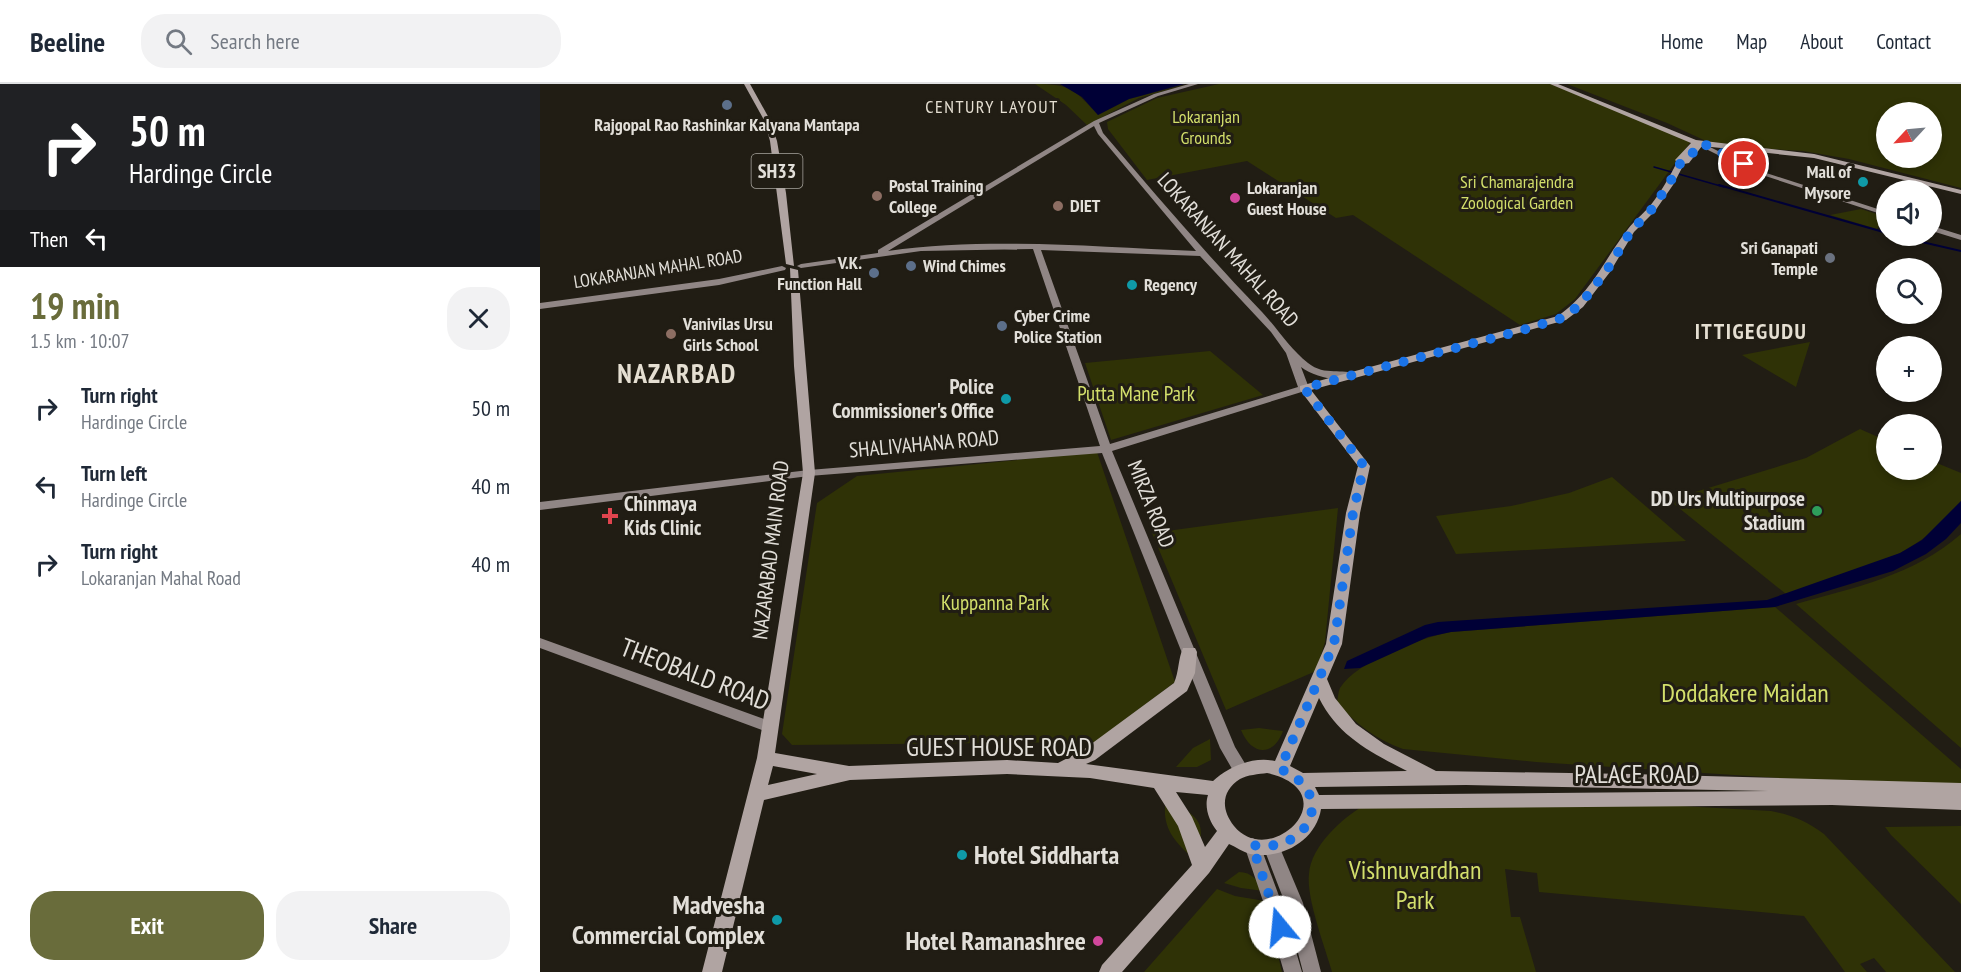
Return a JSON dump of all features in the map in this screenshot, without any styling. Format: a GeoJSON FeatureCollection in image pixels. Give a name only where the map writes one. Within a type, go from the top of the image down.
{"type":"FeatureCollection","features":[{"type":"Feature","properties":{"kind":"main road","name":"SH33"},"geometry":{"type":"LineString","coordinates":[[747,84],[753,99],[762,110],[771,133],[792,267]]}},
{"type":"Feature","properties":{"kind":"main road"},"geometry":{"type":"LineString","coordinates":[[877,254],[1096,122],[1156,95],[1195,84]]}},
{"type":"Feature","properties":{"kind":"main road"},"geometry":{"type":"LineString","coordinates":[[1553,84],[1700,143],[1814,156],[1961,192]]}},
{"type":"Feature","properties":{"kind":"main road"},"geometry":{"type":"LineString","coordinates":[[1561,84],[1700,143],[1752,170],[1876,209]]}},
{"type":"Feature","properties":{"kind":"main road","name":"LOKARANJAN MAHAL ROAD"},"geometry":{"type":"LineString","coordinates":[[1096,122],[1099,130],[1147,191],[1202,254],[1274,330],[1291,352],[1304,388],[1364,466],[1353,513],[1334,644],[1280,769]]}},
{"type":"Feature","properties":{"kind":"main road"},"geometry":{"type":"LineString","coordinates":[[1304,388],[1562,318],[1580,305],[1607,270],[1631,231],[1652,209],[1681,162],[1679,160],[1700,143]]}},
{"type":"Feature","properties":{"kind":"main road"},"geometry":{"type":"LineString","coordinates":[[1942,230],[1961,237]]}},
{"type":"Feature","properties":{"kind":"main road"},"geometry":{"type":"LineString","coordinates":[[910,234],[921,249]]}},
{"type":"Feature","properties":{"kind":"main road","name":"LOKARANJAN MAHAL ROAD"},"geometry":{"type":"LineString","coordinates":[[540,306],[719,282],[792,267],[921,249],[1036,248],[1202,254]]}},
{"type":"Feature","properties":{"kind":"main road","name":"MIRZA ROAD"},"geometry":{"type":"LineString","coordinates":[[1036,248],[1106,449],[1228,748],[1241,770]]}},
{"type":"Feature","properties":{"kind":"main road","name":"NAZARABAD MAIN ROAD"},"geometry":{"type":"LineString","coordinates":[[770,728],[809,473],[798,366],[792,267]]}},
{"type":"Feature","properties":{"kind":"main road"},"geometry":{"type":"LineString","coordinates":[[1291,352],[1314,373],[1350,375]]}},
{"type":"Feature","properties":{"kind":"main road","name":"SHALIVAHANA ROAD"},"geometry":{"type":"LineString","coordinates":[[540,506],[809,473],[1106,449],[1304,388]]}},
{"type":"Feature","properties":{"kind":"main road","name":"THEOBALD ROAD"},"geometry":{"type":"LineString","coordinates":[[540,643],[558,647],[635,679],[770,728],[757,795]]}},
{"type":"Feature","properties":{"kind":"main road"},"geometry":{"type":"LineString","coordinates":[[1062,768],[1089,756],[1181,687],[1187,673],[1189,652]]}},
{"type":"Feature","properties":{"kind":"main road"},"geometry":{"type":"LineString","coordinates":[[1319,679],[1326,701],[1349,730],[1364,741],[1431,776]]}},
{"type":"Feature","properties":{"kind":"main road","name":"GUEST HOUSE ROAD"},"geometry":{"type":"LineString","coordinates":[[766,758],[850,773]]}},
{"type":"Feature","properties":{"kind":"main road","name":"GUEST HOUSE ROAD"},"geometry":{"type":"LineString","coordinates":[[757,795],[850,773],[1007,767],[1062,768],[1218,789]]}},
{"type":"Feature","properties":{"kind":"main road"},"geometry":{"type":"LineString","coordinates":[[1260,767],[1280,769],[1300,780],[1308,790],[1312,802],[1311,817],[1303,831],[1289,841],[1271,846],[1252,845],[1239,841],[1226,833],[1218,823],[1214,812],[1214,800],[1218,789],[1228,778],[1241,770],[1260,767]]}},
{"type":"Feature","properties":{"kind":"main road"},"geometry":{"type":"LineString","coordinates":[[1300,780],[1431,776],[1961,790]]}},
{"type":"Feature","properties":{"kind":"main road"},"geometry":{"type":"LineString","coordinates":[[1159,782],[1184,818],[1195,840],[1202,867]]}},
{"type":"Feature","properties":{"kind":"main road"},"geometry":{"type":"LineString","coordinates":[[712,972],[757,795]]}},
{"type":"Feature","properties":{"kind":"main road","name":"PALACE ROAD"},"geometry":{"type":"LineString","coordinates":[[1312,802],[1832,798],[1961,803]]}},
{"type":"Feature","properties":{"kind":"main road"},"geometry":{"type":"LineString","coordinates":[[1109,972],[1202,867],[1226,833]]}},
{"type":"Feature","properties":{"kind":"main road"},"geometry":{"type":"LineString","coordinates":[[1252,845],[1273,904],[1293,972]]}},
{"type":"Feature","properties":{"kind":"main road"},"geometry":{"type":"LineString","coordinates":[[1271,846],[1294,903],[1312,972]]}},
{"type":"Feature","properties":{"kind":"green space"},"geometry":{"type":"Polygon","coordinates":[[[1035,84],[1057,85],[1071,90],[1098,115],[1129,99],[1188,84],[1139,98],[1087,125],[1066,105],[1035,84]]]}},
{"type":"Feature","properties":{"kind":"green space","name":"Sri Chamarajendra Zoological Garden"},"geometry":{"type":"Polygon","coordinates":[[[1219,84],[1551,84],[1692,140],[1575,299],[1556,314],[1520,325],[1353,215],[1336,218],[1247,161],[1147,180],[1108,129],[1107,122],[1157,98],[1219,84]]]}},
{"type":"Feature","properties":{"kind":"green space"},"geometry":{"type":"Polygon","coordinates":[[[1567,84],[1961,84],[1961,188],[1942,183],[1942,180],[1930,180],[1884,168],[1942,168],[1942,102],[1876,102],[1876,166],[1803,151],[1756,148],[1706,141],[1667,123],[1567,84]]]}},
{"type":"Feature","properties":{"kind":"green space"},"geometry":{"type":"Polygon","coordinates":[[[1861,209],[1876,214],[1876,229],[1830,215],[1861,209]]]}},
{"type":"Feature","properties":{"kind":"green space"},"geometry":{"type":"Polygon","coordinates":[[[1810,342],[1796,387],[1742,355],[1810,342]]]}},
{"type":"Feature","properties":{"kind":"green space","name":"Putta Mane Park"},"geometry":{"type":"Polygon","coordinates":[[[1210,351],[1263,395],[1111,440],[1085,363],[1210,351]]]}},
{"type":"Feature","properties":{"kind":"green space","name":"DD Urs Multipurpose Stadium"},"geometry":{"type":"Polygon","coordinates":[[[1860,429],[1876,436],[1876,480],[1942,480],[1942,465],[1961,473],[1961,501],[1942,522],[1906,550],[1838,578],[1786,594],[1669,500],[1806,458],[1860,429]]]}},
{"type":"Feature","properties":{"kind":"green space","name":"Kuppanna Park"},"geometry":{"type":"Polygon","coordinates":[[[1097,452],[1175,682],[1095,742],[792,745],[782,734],[817,503],[857,476],[1097,452]]]}},
{"type":"Feature","properties":{"kind":"green space"},"geometry":{"type":"Polygon","coordinates":[[[1612,477],[1686,541],[1456,554],[1436,516],[1511,506],[1569,493],[1612,477]]]}},
{"type":"Feature","properties":{"kind":"green space"},"geometry":{"type":"Polygon","coordinates":[[[1338,508],[1325,642],[1316,671],[1226,710],[1152,533],[1338,508]]]}},
{"type":"Feature","properties":{"kind":"green space"},"geometry":{"type":"Polygon","coordinates":[[[1961,534],[1961,748],[1796,604],[1861,586],[1904,570],[1943,548],[1961,534]]]}},
{"type":"Feature","properties":{"kind":"green space","name":"Doddakere Maidan"},"geometry":{"type":"Polygon","coordinates":[[[1775,607],[1961,769],[1961,790],[1536,762],[1403,749],[1367,730],[1337,702],[1340,688],[1348,678],[1374,660],[1423,639],[1451,632],[1775,607]]]}},
{"type":"Feature","properties":{"kind":"green space"},"geometry":{"type":"Polygon","coordinates":[[[1259,728],[1283,731],[1274,746],[1262,750],[1250,744],[1241,730],[1259,728]]]}},
{"type":"Feature","properties":{"kind":"green space"},"geometry":{"type":"Polygon","coordinates":[[[1210,739],[1211,760],[1197,767],[1176,767],[1193,748],[1210,739]]]}},
{"type":"Feature","properties":{"kind":"green space","name":"Vishnuvardhan Park"},"geometry":{"type":"Polygon","coordinates":[[[1424,794],[1466,794],[1771,811],[1793,817],[1812,825],[1824,834],[1955,972],[1886,972],[1874,958],[1860,964],[1867,972],[1845,972],[1804,916],[1539,892],[1537,873],[1505,869],[1511,917],[1520,917],[1536,972],[1332,972],[1310,896],[1309,874],[1315,853],[1338,825],[1365,805],[1386,799],[1424,794]]]}},
{"type":"Feature","properties":{"kind":"green space"},"geometry":{"type":"Polygon","coordinates":[[[1166,799],[1186,810],[1198,821],[1201,836],[1193,858],[1170,832],[1165,817],[1166,799]]]}},
{"type":"Feature","properties":{"kind":"green space"},"geometry":{"type":"Polygon","coordinates":[[[1961,826],[1961,904],[1885,827],[1961,826]]]}},
{"type":"Feature","properties":{"kind":"green space"},"geometry":{"type":"Polygon","coordinates":[[[1239,872],[1251,875],[1264,891],[1224,883],[1239,872]]]}},
{"type":"Feature","properties":{"kind":"green space"},"geometry":{"type":"Polygon","coordinates":[[[1217,889],[1235,896],[1265,901],[1282,972],[1144,972],[1217,889]]]}},
{"type":"Feature","properties":{"kind":"shaded area"},"geometry":{"type":"Polygon","coordinates":[[[1060,84],[1184,84],[1129,99],[1098,115],[1082,97],[1060,84]]]}},
{"type":"Feature","properties":{"kind":"shaded area"},"geometry":{"type":"Polygon","coordinates":[[[1961,501],[1961,523],[1946,539],[1926,554],[1893,571],[1775,607],[1451,632],[1428,637],[1360,668],[1344,669],[1347,661],[1425,625],[1438,622],[1767,600],[1900,553],[1922,540],[1961,501]]]}},
{"type":"Feature","properties":{"kind":"waterway"},"geometry":{"type":"LineString","coordinates":[[1654,167],[1724,187]]}},
{"type":"Feature","properties":{"kind":"waterway"},"geometry":{"type":"LineString","coordinates":[[1719,185],[1876,230]]}},
{"type":"Feature","properties":{"kind":"waterway"},"geometry":{"type":"LineString","coordinates":[[1939,246],[1961,251]]}},
{"type":"Feature","properties":{"kind":"place","name":"Rajgopal Rao Rashinkar Kalyana Mantapa"},"geometry":{"type":"Point","coordinates":[727,105]}},
{"type":"Feature","properties":{"kind":"place","name":"Mall of Mysore"},"geometry":{"type":"Point","coordinates":[1863,182]}},
{"type":"Feature","properties":{"kind":"place","name":"Postal Training College"},"geometry":{"type":"Point","coordinates":[877,196]}},
{"type":"Feature","properties":{"kind":"place","name":"Lokaranjan Guest House"},"geometry":{"type":"Point","coordinates":[1235,198]}},
{"type":"Feature","properties":{"kind":"place","name":"DIET"},"geometry":{"type":"Point","coordinates":[1058,206]}},
{"type":"Feature","properties":{"kind":"place","name":"Sri Ganapati Temple"},"geometry":{"type":"Point","coordinates":[1830,258]}},
{"type":"Feature","properties":{"kind":"place","name":"Wind Chimes"},"geometry":{"type":"Point","coordinates":[911,266]}},
{"type":"Feature","properties":{"kind":"place","name":"V.K. Function Hall"},"geometry":{"type":"Point","coordinates":[874,273]}},
{"type":"Feature","properties":{"kind":"place","name":"Regency"},"geometry":{"type":"Point","coordinates":[1132,285]}},
{"type":"Feature","properties":{"kind":"place","name":"Cyber Crime Police Station"},"geometry":{"type":"Point","coordinates":[1002,326]}},
{"type":"Feature","properties":{"kind":"place","name":"Vanivilas Ursu Girls School"},"geometry":{"type":"Point","coordinates":[671,334]}},
{"type":"Feature","properties":{"kind":"place","name":"Police Commissioner's Office"},"geometry":{"type":"Point","coordinates":[1006,399]}},
{"type":"Feature","properties":{"kind":"place","name":"DD Urs Multipurpose Stadium"},"geometry":{"type":"Point","coordinates":[1817,511]}},
{"type":"Feature","properties":{"kind":"place","name":"Chinmaya Kids Clinic"},"geometry":{"type":"Point","coordinates":[610,516]}},
{"type":"Feature","properties":{"kind":"place","name":"Hotel Siddharta"},"geometry":{"type":"Point","coordinates":[962,855]}},
{"type":"Feature","properties":{"kind":"place","name":"Madvesha Commercial Complex"},"geometry":{"type":"Point","coordinates":[777,920]}},
{"type":"Feature","properties":{"kind":"place","name":"Hotel Ramanashree"},"geometry":{"type":"Point","coordinates":[1098,941]}},
{"type":"Feature","properties":{"kind":"district","name":"CENTURY LAYOUT"},"geometry":{"type":"Point","coordinates":[992,107]}},
{"type":"Feature","properties":{"kind":"district","name":"ITTIGEGUDU"},"geometry":{"type":"Point","coordinates":[1751,331]}},
{"type":"Feature","properties":{"kind":"district","name":"NAZARBAD"},"geometry":{"type":"Point","coordinates":[677,374]}},
{"type":"Feature","properties":{"kind":"route"},"geometry":{"type":"LineString","coordinates":[[1280,927],[1252,845],[1271,846],[1289,841],[1303,831],[1311,817],[1312,802],[1308,790],[1300,780],[1280,769],[1334,644],[1353,513],[1364,466],[1304,388],[1562,318],[1580,305],[1607,270],[1631,231],[1652,209],[1681,162],[1686,161],[1700,144],[1744,164]]}},
{"type":"Feature","properties":{"kind":"park label","name":"Lokaranjan Grounds"},"geometry":{"type":"Point","coordinates":[1206,127]}}]}
